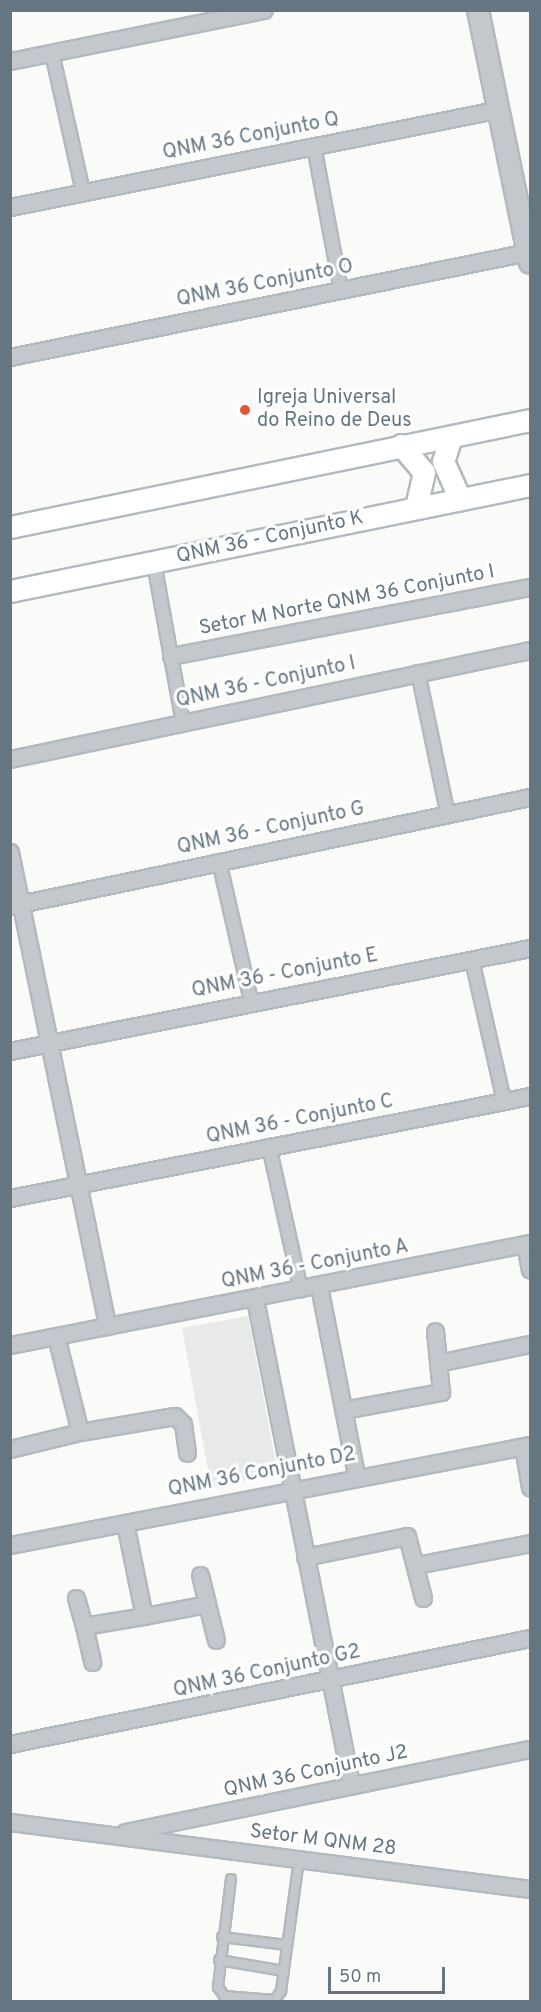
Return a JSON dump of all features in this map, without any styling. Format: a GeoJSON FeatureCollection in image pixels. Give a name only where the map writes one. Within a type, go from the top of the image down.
{"type":"FeatureCollection","features":[{"type":"Feature","properties":{"kind":"main road"},"geometry":{"type":"LineString","coordinates":[[10,527],[531,420]]}},
{"type":"Feature","properties":{"kind":"main road"},"geometry":{"type":"LineString","coordinates":[[451,437],[443,461],[460,499]]}},
{"type":"Feature","properties":{"kind":"main road"},"geometry":{"type":"LineString","coordinates":[[401,445],[424,472],[416,506]]}},
{"type":"Feature","properties":{"kind":"main road","name":"QNM 36 - Conjunto K"},"geometry":{"type":"LineString","coordinates":[[10,591],[154,563],[416,506],[531,485]]}},
{"type":"Feature","properties":{"kind":"street"},"geometry":{"type":"LineString","coordinates":[[10,61],[264,10]]}},
{"type":"Feature","properties":{"kind":"street"},"geometry":{"type":"LineString","coordinates":[[478,10],[529,258]]}},
{"type":"Feature","properties":{"kind":"street"},"geometry":{"type":"LineString","coordinates":[[52,52],[83,192]]}},
{"type":"Feature","properties":{"kind":"street","name":"QNM 36 Conjunto Q"},"geometry":{"type":"LineString","coordinates":[[10,207],[499,109]]}},
{"type":"Feature","properties":{"kind":"street"},"geometry":{"type":"LineString","coordinates":[[314,146],[341,290]]}},
{"type":"Feature","properties":{"kind":"street","name":"QNM 36 Conjunto O"},"geometry":{"type":"LineString","coordinates":[[10,357],[341,290],[529,258]]}},
{"type":"Feature","properties":{"kind":"street"},"geometry":{"type":"LineString","coordinates":[[154,563],[183,722]]}},
{"type":"Feature","properties":{"kind":"street","name":"Setor M Norte QNM 36 Conjunto I"},"geometry":{"type":"LineString","coordinates":[[171,656],[531,587]]}},
{"type":"Feature","properties":{"kind":"street","name":"QNM 36 - Conjunto I"},"geometry":{"type":"LineString","coordinates":[[10,759],[531,650]]}},
{"type":"Feature","properties":{"kind":"street"},"geometry":{"type":"LineString","coordinates":[[418,672],[448,815]]}},
{"type":"Feature","properties":{"kind":"street","name":"QNM 36 - Conjunto G"},"geometry":{"type":"LineString","coordinates":[[15,905],[531,797]]}},
{"type":"Feature","properties":{"kind":"street"},"geometry":{"type":"LineString","coordinates":[[10,852],[15,905],[47,1043],[107,1326]]}},
{"type":"Feature","properties":{"kind":"street"},"geometry":{"type":"LineString","coordinates":[[219,861],[251,1001]]}},
{"type":"Feature","properties":{"kind":"street","name":"QNM 36 - Conjunto E"},"geometry":{"type":"LineString","coordinates":[[10,1051],[251,1001],[531,948]]}},
{"type":"Feature","properties":{"kind":"street"},"geometry":{"type":"LineString","coordinates":[[472,960],[504,1101]]}},
{"type":"Feature","properties":{"kind":"street","name":"QNM 36 - Conjunto C"},"geometry":{"type":"LineString","coordinates":[[10,1198],[531,1096]]}},
{"type":"Feature","properties":{"kind":"street"},"geometry":{"type":"LineString","coordinates":[[269,1146],[301,1290]]}},
{"type":"Feature","properties":{"kind":"street"},"geometry":{"type":"LineString","coordinates":[[528,1244],[531,1270]]}},
{"type":"Feature","properties":{"kind":"street","name":"QNM 36 - Conjunto A"},"geometry":{"type":"LineString","coordinates":[[10,1345],[528,1244]]}},
{"type":"Feature","properties":{"kind":"street"},"geometry":{"type":"LineString","coordinates":[[319,1286],[356,1475]]}},
{"type":"Feature","properties":{"kind":"street"},"geometry":{"type":"LineString","coordinates":[[255,1299],[351,1786]]}},
{"type":"Feature","properties":{"kind":"street"},"geometry":{"type":"LineString","coordinates":[[343,1410],[437,1394],[443,1386],[442,1362],[435,1331]]}},
{"type":"Feature","properties":{"kind":"street"},"geometry":{"type":"LineString","coordinates":[[56,1336],[80,1432]]}},
{"type":"Feature","properties":{"kind":"street"},"geometry":{"type":"LineString","coordinates":[[442,1362],[531,1344]]}},
{"type":"Feature","properties":{"kind":"street"},"geometry":{"type":"LineString","coordinates":[[10,1449],[80,1432],[175,1416],[183,1424],[187,1453]]}},
{"type":"Feature","properties":{"kind":"street","name":"QNM 36 Conjunto D2"},"geometry":{"type":"LineString","coordinates":[[10,1545],[356,1475],[527,1446],[531,1487]]}},
{"type":"Feature","properties":{"kind":"street"},"geometry":{"type":"LineString","coordinates":[[125,1522],[144,1616]]}},
{"type":"Feature","properties":{"kind":"street"},"geometry":{"type":"LineString","coordinates":[[305,1557],[402,1535],[412,1543],[423,1598]]}},
{"type":"Feature","properties":{"kind":"street"},"geometry":{"type":"LineString","coordinates":[[416,1565],[531,1543]]}},
{"type":"Feature","properties":{"kind":"street"},"geometry":{"type":"LineString","coordinates":[[200,1575],[216,1640]]}},
{"type":"Feature","properties":{"kind":"street"},"geometry":{"type":"LineString","coordinates":[[76,1598],[92,1662]]}},
{"type":"Feature","properties":{"kind":"street"},"geometry":{"type":"LineString","coordinates":[[84,1626],[207,1604]]}},
{"type":"Feature","properties":{"kind":"street","name":"QNM 36 Conjunto G2"},"geometry":{"type":"LineString","coordinates":[[10,1743],[531,1638]]}},
{"type":"Feature","properties":{"kind":"street","name":"QNM 36 Conjunto J2"},"geometry":{"type":"LineString","coordinates":[[110,1834],[531,1749]]}},
{"type":"Feature","properties":{"kind":"street","name":"Setor M QNM 28"},"geometry":{"type":"LineString","coordinates":[[10,1822],[531,1889]]}},
{"type":"Feature","properties":{"kind":"lane"},"geometry":{"type":"LineString","coordinates":[[231,1879],[219,1960],[218,1987],[224,1996],[275,2000],[284,1971],[300,1859]]}},
{"type":"Feature","properties":{"kind":"lane"},"geometry":{"type":"LineString","coordinates":[[222,1937],[287,1945]]}},
{"type":"Feature","properties":{"kind":"lane"},"geometry":{"type":"LineString","coordinates":[[219,1960],[284,1971]]}},
{"type":"Feature","properties":{"kind":"shaded area"},"geometry":{"type":"Polygon","coordinates":[[[248,1316],[278,1474],[211,1487],[182,1328],[248,1316]]]}},
{"type":"Feature","properties":{"kind":"place","name":"Igreja Universal do Reino de Deus"},"geometry":{"type":"Point","coordinates":[245,410]}}]}
